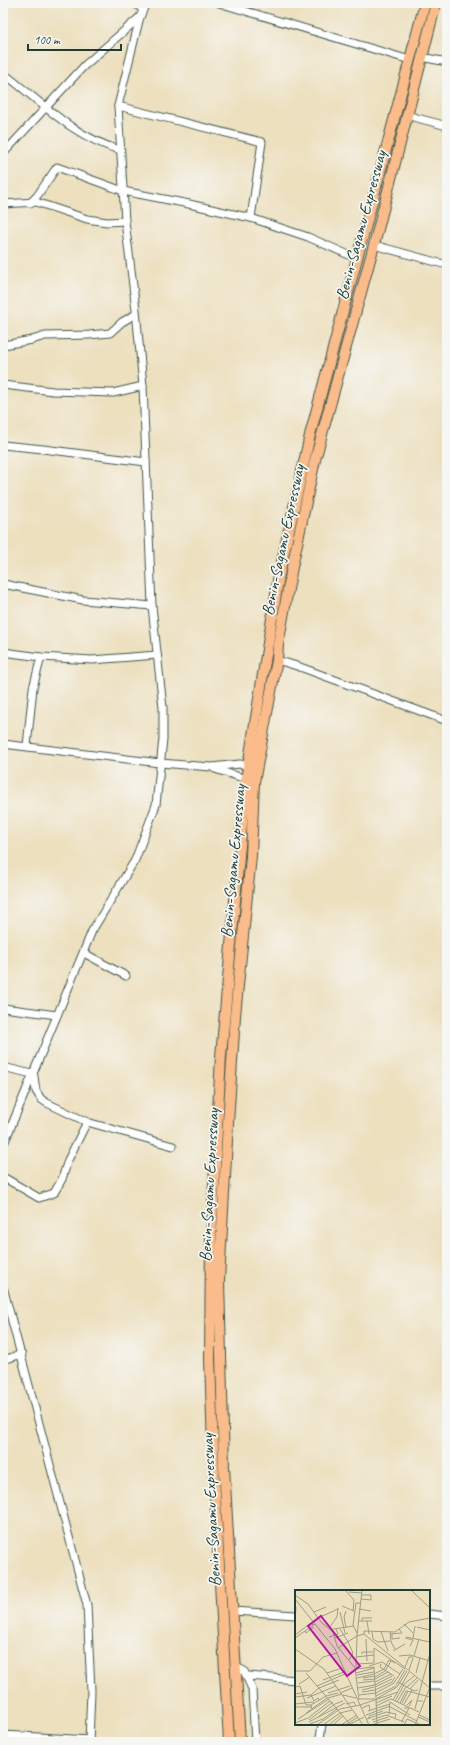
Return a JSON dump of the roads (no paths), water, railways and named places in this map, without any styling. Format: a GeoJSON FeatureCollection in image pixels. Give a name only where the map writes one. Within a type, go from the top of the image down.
{"type":"FeatureCollection","features":[{"type":"Feature","properties":{"kind":"highway"},"geometry":{"type":"LineString","coordinates":[[229,1742],[214,1469],[210,1359],[210,1239],[221,1056],[250,781],[279,575],[310,435],[425,3]]}},
{"type":"Feature","properties":{"kind":"highway","name":"Benin-Sagamu Expressway"},"geometry":{"type":"LineString","coordinates":[[252,766],[277,660],[278,645],[292,567],[315,460],[374,245],[406,115],[436,3]]}},
{"type":"Feature","properties":{"kind":"highway","name":"Benin-Sagamu Expressway"},"geometry":{"type":"LineString","coordinates":[[240,1742],[224,1466],[219,1281],[235,1016],[251,856],[250,781]]}},
{"type":"Feature","properties":{"kind":"street"},"geometry":{"type":"LineString","coordinates":[[3,1146],[92,932],[135,860],[156,805],[163,708],[152,606],[143,386],[125,221],[118,106],[140,17],[145,6],[134,3]]}},
{"type":"Feature","properties":{"kind":"street"},"geometry":{"type":"LineString","coordinates":[[219,3],[410,60]]}},
{"type":"Feature","properties":{"kind":"street"},"geometry":{"type":"LineString","coordinates":[[3,154],[84,66],[140,17]]}},
{"type":"Feature","properties":{"kind":"street"},"geometry":{"type":"LineString","coordinates":[[422,57],[447,62]]}},
{"type":"Feature","properties":{"kind":"street"},"geometry":{"type":"LineString","coordinates":[[3,73],[46,107],[62,122],[84,136],[104,146],[120,150]]}},
{"type":"Feature","properties":{"kind":"street"},"geometry":{"type":"LineString","coordinates":[[118,106],[262,142],[251,218]]}},
{"type":"Feature","properties":{"kind":"street"},"geometry":{"type":"LineString","coordinates":[[406,115],[447,126]]}},
{"type":"Feature","properties":{"kind":"street"},"geometry":{"type":"LineString","coordinates":[[30,203],[37,196],[57,167],[123,191],[251,218],[308,237],[358,259]]}},
{"type":"Feature","properties":{"kind":"street"},"geometry":{"type":"LineString","coordinates":[[3,204],[36,202],[98,221],[125,221]]}},
{"type":"Feature","properties":{"kind":"street"},"geometry":{"type":"LineString","coordinates":[[374,245],[447,265]]}},
{"type":"Feature","properties":{"kind":"street"},"geometry":{"type":"LineString","coordinates":[[3,345],[45,336],[110,333],[122,322],[136,314]]}},
{"type":"Feature","properties":{"kind":"street"},"geometry":{"type":"LineString","coordinates":[[3,385],[53,392],[113,393],[143,386]]}},
{"type":"Feature","properties":{"kind":"street"},"geometry":{"type":"LineString","coordinates":[[3,445],[146,462]]}},
{"type":"Feature","properties":{"kind":"street"},"geometry":{"type":"LineString","coordinates":[[3,584],[83,600],[152,606]]}},
{"type":"Feature","properties":{"kind":"street"},"geometry":{"type":"LineString","coordinates":[[3,652],[41,657],[92,660],[157,655]]}},
{"type":"Feature","properties":{"kind":"street"},"geometry":{"type":"LineString","coordinates":[[27,746],[33,688],[41,657]]}},
{"type":"Feature","properties":{"kind":"street"},"geometry":{"type":"LineString","coordinates":[[277,660],[447,721]]}},
{"type":"Feature","properties":{"kind":"street"},"geometry":{"type":"LineString","coordinates":[[3,744],[160,763],[211,767],[229,765],[252,766]]}},
{"type":"Feature","properties":{"kind":"street"},"geometry":{"type":"LineString","coordinates":[[211,767],[250,781]]}},
{"type":"Feature","properties":{"kind":"street"},"geometry":{"type":"LineString","coordinates":[[84,952],[126,976]]}},
{"type":"Feature","properties":{"kind":"street"},"geometry":{"type":"LineString","coordinates":[[3,1008],[57,1015]]}},
{"type":"Feature","properties":{"kind":"street"},"geometry":{"type":"LineString","coordinates":[[3,1067],[32,1074]]}},
{"type":"Feature","properties":{"kind":"street"},"geometry":{"type":"LineString","coordinates":[[32,1074],[36,1091],[41,1099],[87,1122],[173,1146]]}},
{"type":"Feature","properties":{"kind":"street"},"geometry":{"type":"LineString","coordinates":[[3,1177],[39,1198],[54,1193],[62,1179],[68,1160],[87,1122]]}},
{"type":"Feature","properties":{"kind":"street"},"geometry":{"type":"LineString","coordinates":[[3,1287],[22,1354],[87,1605],[92,1691],[90,1741],[3,1734]]}},
{"type":"Feature","properties":{"kind":"street"},"geometry":{"type":"LineString","coordinates":[[3,1360],[22,1354]]}},
{"type":"Feature","properties":{"kind":"street"},"geometry":{"type":"LineString","coordinates":[[232,1611],[295,1615]]}},
{"type":"Feature","properties":{"kind":"street"},"geometry":{"type":"LineString","coordinates":[[430,1614],[447,1616]]}},
{"type":"Feature","properties":{"kind":"street"},"geometry":{"type":"LineString","coordinates":[[236,1667],[244,1671],[248,1676],[252,1689],[252,1713],[255,1742]]}},
{"type":"Feature","properties":{"kind":"street"},"geometry":{"type":"LineString","coordinates":[[248,1676],[295,1680]]}},
{"type":"Feature","properties":{"kind":"street"},"geometry":{"type":"LineString","coordinates":[[430,1686],[447,1686]]}},
{"type":"Feature","properties":{"kind":"street"},"geometry":{"type":"LineString","coordinates":[[322,1725],[320,1738],[324,1742]]}}]}
